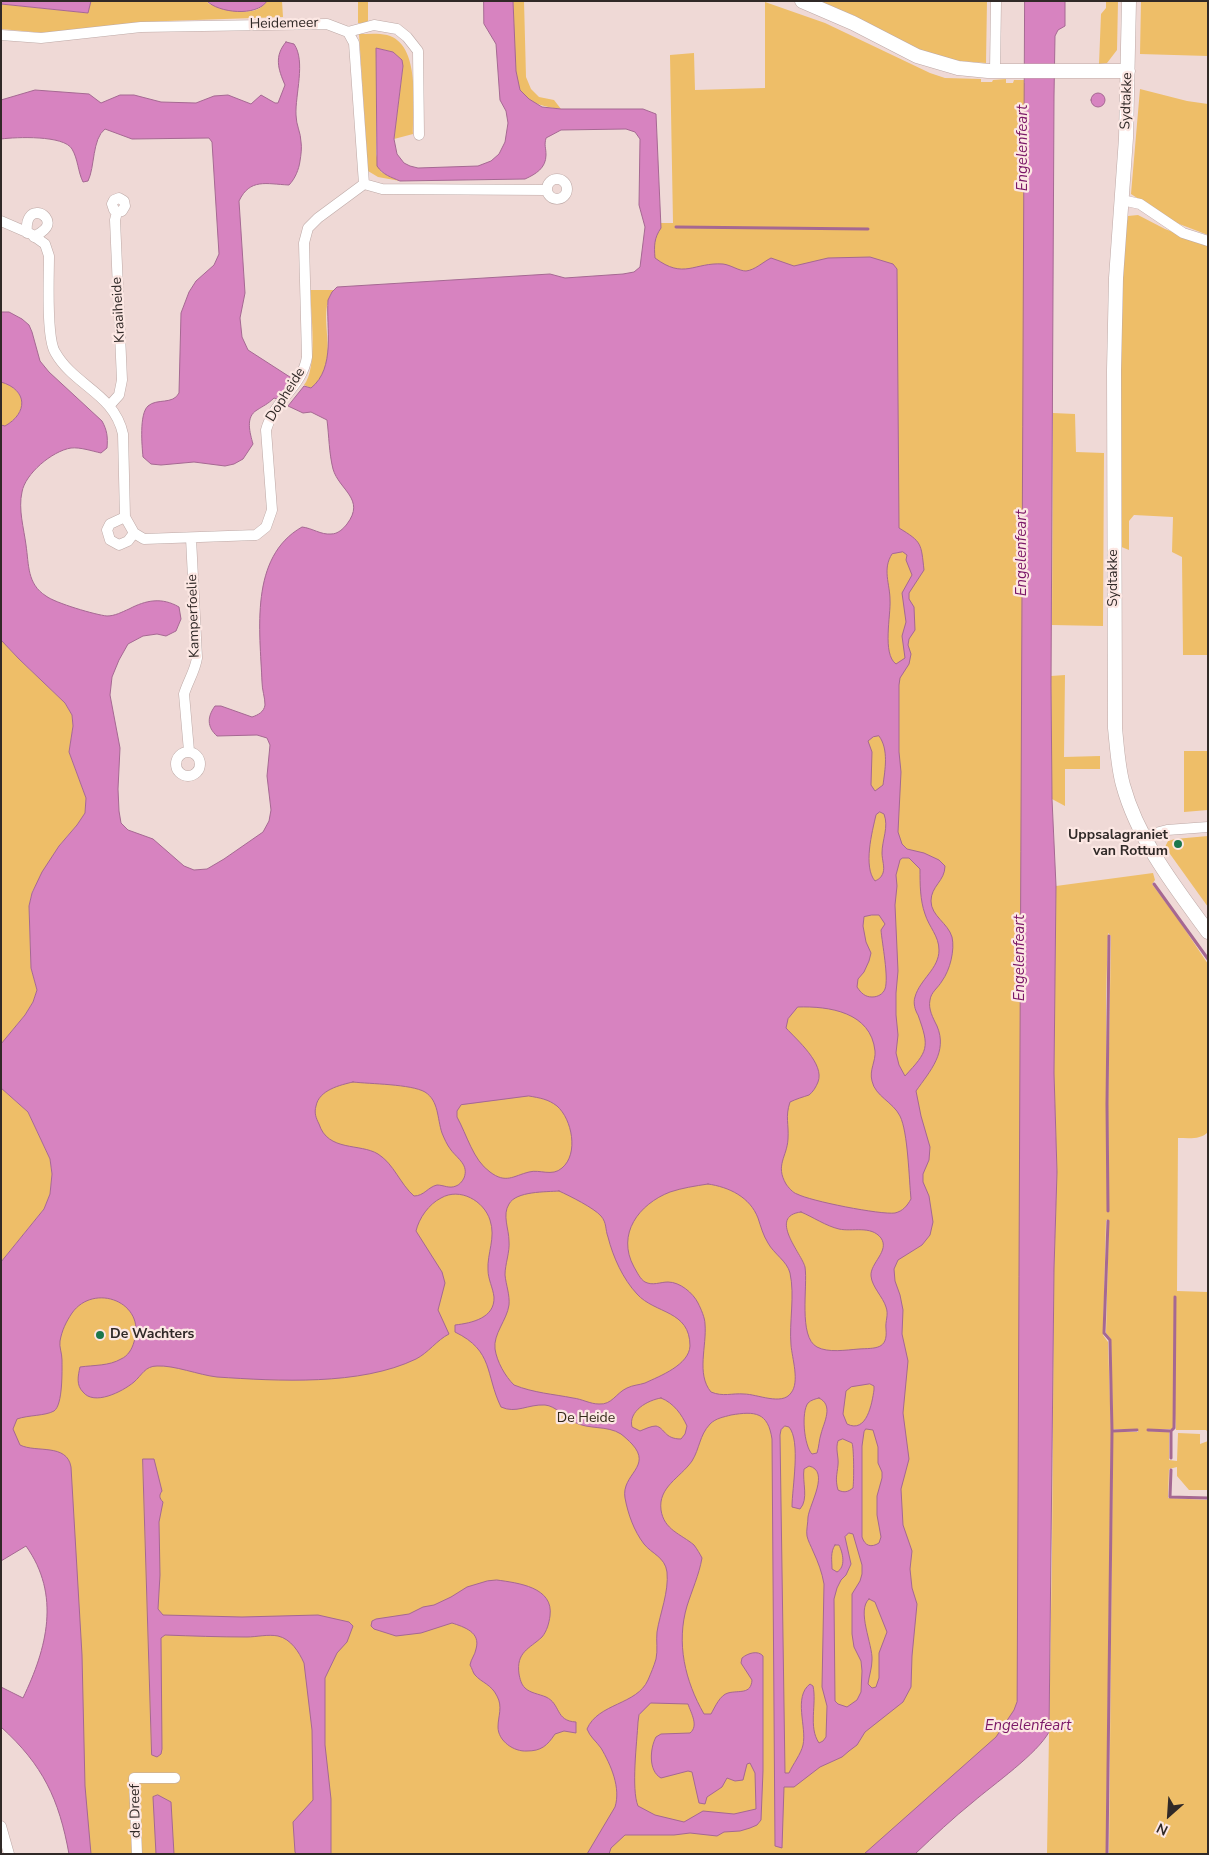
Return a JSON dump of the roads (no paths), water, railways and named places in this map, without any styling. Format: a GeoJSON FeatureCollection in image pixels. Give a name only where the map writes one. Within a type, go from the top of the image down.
{"type":"FeatureCollection","features":[{"type":"Feature","properties":{"kind":"street"},"geometry":{"type":"LineString","coordinates":[[802,1],[854,23],[908,52],[968,70],[1128,72]]}},
{"type":"Feature","properties":{"kind":"street"},"geometry":{"type":"LineString","coordinates":[[995,71],[996,1]]}},
{"type":"Feature","properties":{"kind":"street","name":"Sydtakke"},"geometry":{"type":"LineString","coordinates":[[1129,1],[1128,72],[1116,278],[1114,370],[1114,713],[1117,750],[1123,784],[1131,808],[1144,836],[1164,871],[1208,932]]}},
{"type":"Feature","properties":{"kind":"street","name":"Heidemeer"},"geometry":{"type":"LineString","coordinates":[[1,35],[41,38],[141,27],[327,24],[348,32]]}},
{"type":"Feature","properties":{"kind":"street"},"geometry":{"type":"LineString","coordinates":[[420,135],[418,51],[407,37],[397,29],[374,25],[348,32],[354,43],[364,184],[382,189],[547,190]]}},
{"type":"Feature","properties":{"kind":"street","name":"Dopheide"},"geometry":{"type":"LineString","coordinates":[[134,533],[144,539],[256,535],[266,526],[272,510],[266,430],[269,417],[301,376],[306,368],[308,356],[304,243],[308,228],[318,218],[364,184]]}},
{"type":"Feature","properties":{"kind":"street"},"geometry":{"type":"LineString","coordinates":[[1122,200],[1140,204],[1183,233],[1208,241]]}},
{"type":"Feature","properties":{"kind":"street","name":"Kraaiheide"},"geometry":{"type":"LineString","coordinates":[[110,405],[119,395],[122,380],[115,220],[117,212]]}},
{"type":"Feature","properties":{"kind":"street"},"geometry":{"type":"LineString","coordinates":[[1,221],[31,235],[44,244],[49,256],[50,334],[54,351],[68,369],[110,405],[120,420],[123,434],[125,517],[134,533],[128,541],[119,545],[110,540],[107,530],[110,524],[125,517]]}},
{"type":"Feature","properties":{"kind":"street","name":"Kamperfoelie"},"geometry":{"type":"LineString","coordinates":[[188,751],[184,694],[196,668],[197,658],[191,538]]}},
{"type":"Feature","properties":{"kind":"street"},"geometry":{"type":"LineString","coordinates":[[1144,836],[1167,830],[1208,827]]}},
{"type":"Feature","properties":{"kind":"street","name":"de Dreef"},"geometry":{"type":"LineString","coordinates":[[137,1854],[134,1778],[175,1778]]}},
{"type":"Feature","properties":{"kind":"street"},"geometry":{"type":"LineString","coordinates":[[1,1826],[9,1854]]}},
{"type":"Feature","properties":{"kind":"water"},"geometry":{"type":"Polygon","coordinates":[[[1,1],[91,1],[88,13],[1,4],[1,1]]]}},
{"type":"Feature","properties":{"kind":"water"},"geometry":{"type":"Polygon","coordinates":[[[207,1],[267,1],[255,9],[237,12],[220,8],[207,1]]]}},
{"type":"Feature","properties":{"kind":"water"},"geometry":{"type":"Polygon","coordinates":[[[484,1],[513,1],[516,71],[520,90],[529,99],[542,107],[561,109],[643,109],[656,114],[661,228],[656,239],[655,258],[665,264],[682,269],[723,264],[746,271],[756,268],[771,258],[794,266],[828,258],[870,257],[893,264],[897,269],[899,528],[919,544],[924,570],[909,593],[909,599],[914,607],[915,630],[909,639],[908,645],[911,654],[909,664],[900,678],[899,685],[899,752],[901,772],[898,832],[902,844],[907,849],[924,853],[939,860],[945,866],[943,876],[933,891],[931,901],[934,911],[950,932],[953,948],[945,976],[930,1000],[932,1017],[940,1035],[939,1053],[932,1068],[916,1091],[930,1147],[929,1160],[923,1174],[923,1182],[929,1196],[933,1222],[930,1235],[922,1245],[898,1260],[894,1269],[895,1281],[903,1310],[902,1334],[908,1361],[903,1413],[909,1459],[901,1489],[903,1525],[912,1551],[910,1569],[912,1588],[917,1604],[911,1687],[903,1702],[865,1732],[857,1745],[842,1757],[820,1767],[794,1787],[784,1787],[782,1848],[775,1846],[772,1439],[767,1423],[759,1415],[747,1413],[726,1416],[715,1420],[704,1433],[692,1461],[666,1489],[661,1502],[661,1510],[669,1527],[694,1545],[702,1558],[687,1606],[682,1634],[687,1675],[704,1714],[711,1714],[725,1694],[744,1691],[749,1688],[752,1680],[741,1663],[742,1658],[753,1653],[763,1656],[761,1820],[757,1825],[750,1828],[724,1832],[717,1836],[690,1833],[674,1835],[625,1835],[611,1848],[609,1854],[587,1854],[615,1807],[617,1792],[608,1762],[601,1748],[591,1737],[587,1729],[592,1720],[635,1695],[648,1680],[656,1659],[657,1632],[666,1595],[666,1567],[661,1559],[640,1539],[628,1510],[625,1490],[638,1465],[639,1459],[638,1452],[632,1444],[616,1431],[580,1424],[570,1420],[549,1406],[539,1405],[512,1410],[501,1407],[487,1364],[482,1355],[468,1339],[455,1332],[455,1325],[475,1321],[487,1315],[491,1310],[494,1297],[488,1264],[492,1227],[487,1213],[477,1202],[463,1195],[448,1195],[441,1198],[425,1212],[419,1221],[416,1231],[442,1272],[445,1283],[438,1310],[449,1334],[416,1359],[394,1368],[345,1378],[266,1380],[217,1377],[171,1367],[153,1366],[123,1390],[101,1398],[94,1398],[83,1392],[79,1386],[80,1367],[112,1363],[126,1356],[134,1342],[136,1328],[133,1316],[126,1307],[116,1301],[105,1298],[93,1299],[82,1304],[72,1313],[63,1330],[60,1341],[62,1379],[57,1407],[50,1413],[17,1419],[13,1429],[20,1445],[50,1450],[64,1455],[71,1467],[82,1655],[85,1786],[91,1854],[69,1854],[60,1816],[47,1784],[28,1755],[1,1727],[1,1687],[23,1698],[39,1660],[44,1641],[47,1622],[47,1602],[44,1583],[37,1565],[26,1546],[1,1561],[1,1262],[44,1209],[50,1194],[52,1174],[50,1159],[28,1112],[1,1088],[1,1044],[25,1015],[33,1002],[37,990],[31,968],[29,906],[32,893],[42,872],[59,846],[85,813],[86,798],[69,752],[73,726],[72,715],[65,703],[1,640],[1,425],[5,426],[13,421],[18,415],[22,402],[16,390],[1,382],[1,312],[9,312],[29,325],[40,361],[49,372],[102,421],[107,437],[107,448],[101,453],[71,448],[48,458],[34,471],[24,485],[21,512],[30,574],[35,586],[46,596],[58,602],[107,616],[118,614],[142,603],[154,601],[166,602],[179,607],[181,619],[176,631],[166,636],[157,634],[143,636],[128,644],[112,677],[110,695],[120,748],[118,789],[121,823],[128,830],[153,839],[184,866],[194,870],[207,869],[263,832],[269,821],[271,810],[267,776],[270,745],[267,738],[257,735],[217,736],[211,729],[209,718],[215,706],[221,706],[252,717],[260,713],[265,705],[260,640],[261,597],[273,557],[285,540],[302,527],[327,534],[338,532],[347,524],[354,508],[353,501],[333,469],[327,420],[311,412],[303,413],[288,406],[304,386],[311,388],[319,380],[324,370],[328,347],[328,300],[332,292],[337,287],[550,274],[565,278],[623,274],[634,272],[640,267],[645,227],[639,205],[640,139],[635,132],[626,129],[561,130],[546,138],[546,160],[544,164],[536,173],[525,179],[400,181],[385,174],[377,166],[376,48],[393,52],[402,60],[403,66],[394,139],[397,154],[404,163],[418,168],[478,166],[491,161],[499,154],[505,142],[508,123],[506,111],[500,100],[496,44],[484,24],[484,1]],[[903,552],[892,554],[887,565],[890,600],[888,643],[889,652],[896,664],[905,658],[902,636],[906,622],[902,593],[912,575],[906,560],[907,555],[903,552]],[[879,736],[873,737],[868,741],[872,752],[871,785],[875,791],[883,785],[885,766],[884,747],[879,736]],[[880,812],[876,815],[869,858],[871,875],[875,881],[881,877],[884,871],[882,848],[886,824],[884,814],[880,812]],[[909,858],[900,860],[896,875],[895,905],[898,971],[896,1015],[898,1035],[896,1053],[899,1065],[905,1076],[918,1061],[925,1048],[922,1026],[915,1009],[914,999],[917,991],[936,963],[939,945],[923,909],[920,869],[909,858]],[[879,915],[864,917],[863,926],[866,942],[871,953],[864,972],[858,979],[857,987],[863,994],[872,997],[882,994],[886,984],[881,930],[885,924],[879,915]],[[798,1007],[788,1019],[786,1028],[814,1060],[819,1075],[817,1084],[809,1095],[790,1102],[787,1116],[787,1145],[782,1161],[783,1177],[786,1184],[795,1193],[830,1204],[876,1212],[895,1213],[900,1211],[911,1199],[905,1133],[903,1123],[897,1111],[880,1095],[872,1081],[871,1073],[875,1051],[872,1038],[866,1028],[847,1014],[823,1008],[798,1007]],[[353,1082],[336,1087],[321,1096],[315,1109],[323,1133],[329,1139],[337,1143],[371,1151],[384,1158],[414,1196],[421,1195],[437,1185],[453,1187],[462,1181],[465,1173],[464,1166],[447,1144],[433,1100],[425,1092],[410,1087],[353,1082]],[[529,1096],[461,1105],[457,1111],[457,1117],[479,1161],[490,1172],[501,1178],[510,1178],[533,1171],[558,1171],[567,1162],[570,1154],[572,1137],[566,1119],[557,1106],[544,1099],[529,1096]],[[708,1184],[689,1187],[659,1197],[640,1212],[629,1232],[629,1255],[634,1267],[645,1282],[654,1284],[673,1282],[686,1289],[696,1299],[705,1322],[703,1368],[704,1377],[711,1392],[724,1395],[749,1394],[776,1399],[787,1397],[794,1388],[795,1383],[791,1345],[792,1291],[790,1273],[768,1243],[750,1204],[738,1194],[716,1185],[708,1184]],[[559,1191],[524,1194],[513,1200],[509,1204],[506,1213],[509,1245],[505,1275],[509,1305],[496,1338],[495,1349],[500,1364],[514,1385],[529,1390],[603,1404],[611,1401],[627,1388],[645,1383],[666,1373],[685,1359],[690,1346],[688,1334],[684,1326],[678,1319],[644,1300],[632,1288],[616,1260],[601,1216],[588,1206],[559,1191]],[[801,1212],[791,1215],[787,1220],[789,1236],[805,1267],[805,1310],[811,1341],[821,1349],[832,1351],[875,1348],[883,1344],[886,1336],[887,1310],[885,1303],[873,1284],[871,1276],[873,1266],[882,1252],[883,1243],[881,1238],[867,1230],[834,1228],[801,1212]],[[870,1384],[851,1387],[846,1391],[843,1414],[847,1424],[854,1426],[864,1421],[870,1409],[874,1386],[870,1384]],[[661,1398],[645,1404],[633,1416],[632,1427],[640,1431],[656,1426],[671,1437],[681,1439],[685,1434],[687,1426],[674,1406],[661,1398]],[[819,1398],[810,1401],[806,1407],[804,1421],[805,1437],[812,1454],[817,1453],[827,1409],[824,1401],[819,1398]],[[785,1426],[781,1430],[780,1435],[785,1773],[789,1773],[803,1745],[801,1704],[802,1696],[810,1684],[813,1686],[814,1693],[814,1730],[819,1743],[826,1737],[827,1706],[822,1687],[824,1584],[820,1567],[807,1534],[809,1511],[817,1488],[818,1474],[815,1469],[809,1466],[804,1469],[805,1495],[803,1505],[800,1509],[792,1507],[795,1443],[789,1427],[785,1426]],[[866,1429],[862,1446],[862,1537],[871,1546],[879,1543],[881,1537],[877,1515],[877,1496],[882,1472],[878,1463],[878,1447],[873,1430],[866,1429]],[[843,1439],[838,1441],[837,1486],[838,1490],[846,1492],[853,1488],[853,1446],[852,1443],[843,1439]],[[849,1533],[845,1537],[851,1564],[846,1575],[841,1580],[834,1599],[835,1701],[847,1707],[857,1700],[861,1692],[862,1671],[861,1661],[854,1647],[852,1634],[852,1594],[860,1581],[862,1565],[853,1534],[849,1533]],[[835,1545],[832,1569],[837,1572],[843,1563],[839,1545],[835,1545]],[[869,1599],[865,1604],[864,1619],[872,1654],[872,1666],[868,1684],[872,1688],[876,1687],[879,1678],[879,1653],[887,1632],[875,1602],[869,1599]],[[651,1703],[639,1715],[635,1789],[638,1806],[655,1815],[684,1822],[703,1811],[734,1814],[756,1809],[755,1773],[750,1763],[747,1764],[743,1780],[735,1781],[727,1778],[722,1787],[707,1797],[705,1804],[699,1803],[692,1772],[688,1771],[661,1778],[657,1775],[651,1759],[652,1747],[656,1737],[661,1734],[690,1733],[693,1730],[694,1719],[688,1704],[651,1703]]]}},
{"type":"Feature","properties":{"kind":"water","name":"Engelenfeart"},"geometry":{"type":"Polygon","coordinates":[[[1025,1],[1065,1],[1065,26],[1058,30],[1055,36],[1054,96],[1051,684],[1052,799],[1056,886],[1054,1073],[1057,1172],[1054,1269],[1049,1732],[1035,1750],[958,1814],[915,1854],[864,1854],[996,1737],[1014,1710],[1017,1702],[1025,1]]]}},
{"type":"Feature","properties":{"kind":"water"},"geometry":{"type":"Polygon","coordinates":[[[286,42],[294,44],[299,59],[300,69],[296,115],[301,144],[299,167],[289,185],[260,184],[248,189],[239,201],[245,293],[240,318],[242,337],[248,350],[293,379],[279,400],[274,398],[253,413],[249,426],[253,444],[243,459],[225,466],[194,462],[151,464],[143,457],[143,416],[148,406],[156,402],[173,399],[179,393],[181,313],[189,292],[196,281],[214,265],[219,254],[212,142],[209,138],[132,139],[105,129],[98,139],[88,181],[83,182],[74,153],[67,144],[39,138],[1,139],[1,100],[35,90],[89,94],[101,103],[120,95],[134,95],[161,102],[196,103],[214,96],[228,95],[251,104],[261,95],[278,103],[285,85],[278,63],[280,52],[286,42]]]}},
{"type":"Feature","properties":{"kind":"water"},"geometry":{"type":"Polygon","coordinates":[[[1095,93],[1101,93],[1105,100],[1101,107],[1095,107],[1091,103],[1091,97],[1095,93]]]}},
{"type":"Feature","properties":{"kind":"water"},"geometry":{"type":"Polygon","coordinates":[[[143,1459],[154,1459],[162,1491],[160,1496],[163,1502],[159,1522],[160,1575],[158,1609],[163,1615],[242,1617],[318,1615],[349,1622],[353,1626],[347,1642],[337,1653],[325,1678],[325,1745],[331,1799],[331,1854],[296,1854],[295,1852],[293,1822],[313,1800],[312,1730],[304,1663],[294,1646],[287,1640],[270,1635],[216,1637],[165,1635],[161,1638],[162,1749],[161,1754],[157,1757],[152,1755],[143,1459]]]}},
{"type":"Feature","properties":{"kind":"water"},"geometry":{"type":"Polygon","coordinates":[[[497,1580],[533,1588],[541,1593],[550,1606],[550,1616],[546,1630],[542,1637],[524,1652],[520,1661],[519,1676],[527,1690],[551,1700],[565,1719],[576,1722],[576,1733],[564,1731],[555,1734],[546,1745],[536,1750],[517,1750],[508,1745],[501,1737],[498,1727],[499,1700],[495,1692],[475,1675],[470,1665],[477,1643],[474,1634],[462,1626],[452,1623],[421,1633],[396,1636],[374,1629],[371,1626],[372,1621],[376,1619],[409,1614],[423,1607],[434,1605],[467,1587],[497,1580]]]}},
{"type":"Feature","properties":{"kind":"water"},"geometry":{"type":"Polygon","coordinates":[[[158,1795],[171,1802],[174,1854],[156,1854],[153,1797],[158,1795]]]}},
{"type":"Feature","properties":{"kind":"waterway"},"geometry":{"type":"LineString","coordinates":[[676,227],[868,229]]}},
{"type":"Feature","properties":{"kind":"waterway"},"geometry":{"type":"LineString","coordinates":[[1154,884],[1208,959]]}},
{"type":"Feature","properties":{"kind":"waterway"},"geometry":{"type":"LineString","coordinates":[[1108,1211],[1109,936]]}},
{"type":"Feature","properties":{"kind":"waterway"},"geometry":{"type":"LineString","coordinates":[[1107,1854],[1112,1431],[1110,1340],[1104,1333],[1108,1221]]}},
{"type":"Feature","properties":{"kind":"waterway"},"geometry":{"type":"LineString","coordinates":[[1171,1458],[1171,1431],[1174,1428],[1175,1297]]}},
{"type":"Feature","properties":{"kind":"waterway"},"geometry":{"type":"LineString","coordinates":[[1112,1431],[1137,1430]]}},
{"type":"Feature","properties":{"kind":"waterway"},"geometry":{"type":"LineString","coordinates":[[1148,1430],[1171,1431]]}},
{"type":"Feature","properties":{"kind":"waterway"},"geometry":{"type":"LineString","coordinates":[[1171,1470],[1170,1497],[1208,1498]]}},
{"type":"Feature","properties":{"kind":"place","name":"Uppsalagraniet van Rottum"},"geometry":{"type":"Point","coordinates":[1178,844]}},
{"type":"Feature","properties":{"kind":"place","name":"De Wachters"},"geometry":{"type":"Point","coordinates":[100,1335]}},
{"type":"Feature","properties":{"kind":"park label","name":"De Heide"},"geometry":{"type":"Point","coordinates":[586,1419]}}]}
